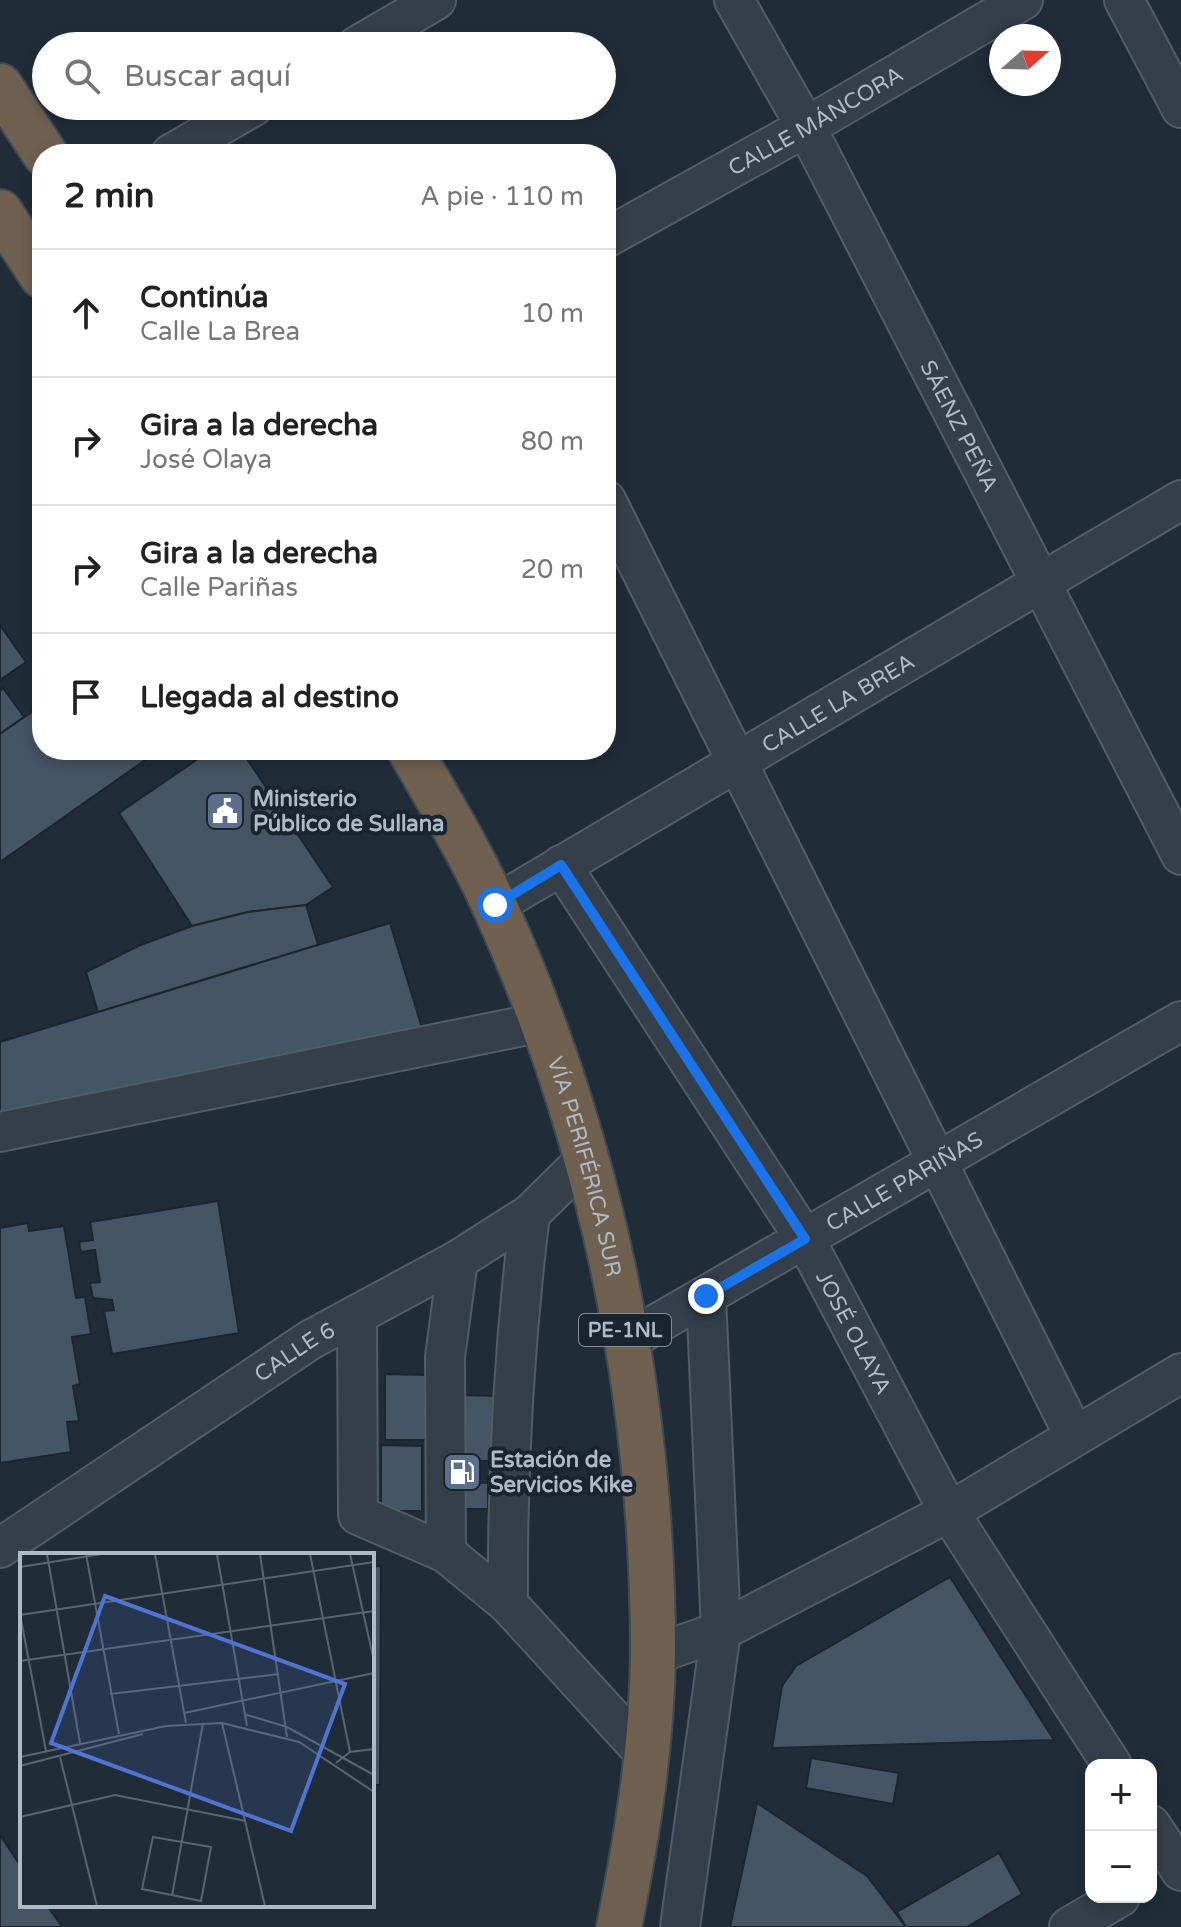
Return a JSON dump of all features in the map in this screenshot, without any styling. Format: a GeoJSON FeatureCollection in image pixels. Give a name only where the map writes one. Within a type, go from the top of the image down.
{"type":"FeatureCollection","features":[{"type":"Feature","properties":{"kind":"highway"},"geometry":{"type":"LineString","coordinates":[[0,86],[38,144]]}},
{"type":"Feature","properties":{"kind":"highway"},"geometry":{"type":"LineString","coordinates":[[0,212],[32,261]]}},
{"type":"Feature","properties":{"kind":"highway","name":"VÍA PERIFÉRICA SUR"},"geometry":{"type":"LineString","coordinates":[[414,760],[495,905],[543,1022],[588,1157],[627,1341],[648,1511],[653,1655],[647,1756],[636,1841],[619,1927]]}},
{"type":"Feature","properties":{"kind":"street"},"geometry":{"type":"LineString","coordinates":[[381,32],[436,0]]}},
{"type":"Feature","properties":{"kind":"street","name":"SÁENZ PEÑA"},"geometry":{"type":"LineString","coordinates":[[734,0],[806,127],[1181,855]]}},
{"type":"Feature","properties":{"kind":"street","name":"CALLE MÁNCORA"},"geometry":{"type":"LineString","coordinates":[[616,232],[806,127],[1023,0]]}},
{"type":"Feature","properties":{"kind":"street"},"geometry":{"type":"LineString","coordinates":[[1124,0],[1181,108]]}},
{"type":"Feature","properties":{"kind":"street"},"geometry":{"type":"LineString","coordinates":[[188,144],[230,120]]}},
{"type":"Feature","properties":{"kind":"street","name":"CALLE LA BREA"},"geometry":{"type":"LineString","coordinates":[[495,905],[1181,500]]}},
{"type":"Feature","properties":{"kind":"street"},"geometry":{"type":"LineString","coordinates":[[616,520],[940,1161],[1074,1435]]}},
{"type":"Feature","properties":{"kind":"street","name":"JOSÉ OLAYA"},"geometry":{"type":"LineString","coordinates":[[561,865],[805,1239],[949,1512],[1108,1759]]}},
{"type":"Feature","properties":{"kind":"street","name":"CALLE PARIÑAS"},"geometry":{"type":"LineString","coordinates":[[627,1341],[1181,1021]]}},
{"type":"Feature","properties":{"kind":"street"},"geometry":{"type":"LineString","coordinates":[[0,1132],[543,1022]]}},
{"type":"Feature","properties":{"kind":"street","name":"CALLE 6"},"geometry":{"type":"LineString","coordinates":[[0,1548],[310,1340],[458,1260],[530,1214],[588,1157]]}},
{"type":"Feature","properties":{"kind":"street"},"geometry":{"type":"LineString","coordinates":[[508,1604],[507,1507],[515,1333],[530,1214]]}},
{"type":"Feature","properties":{"kind":"street"},"geometry":{"type":"LineString","coordinates":[[446,1553],[445,1357],[458,1260]]}},
{"type":"Feature","properties":{"kind":"street"},"geometry":{"type":"LineString","coordinates":[[680,1927],[721,1631],[706,1296]]}},
{"type":"Feature","properties":{"kind":"street"},"geometry":{"type":"LineString","coordinates":[[357,1316],[358,1515],[446,1553],[508,1604],[647,1756]]}},
{"type":"Feature","properties":{"kind":"street"},"geometry":{"type":"LineString","coordinates":[[653,1655],[721,1631],[949,1512],[1181,1373]]}},
{"type":"Feature","properties":{"kind":"street"},"geometry":{"type":"LineString","coordinates":[[1154,1831],[1172,1868]]}},
{"type":"Feature","properties":{"kind":"street"},"geometry":{"type":"LineString","coordinates":[[1069,1927],[1110,1903]]}},
{"type":"Feature","properties":{"kind":"building"},"geometry":{"type":"Polygon","coordinates":[[[0,625],[26,662],[0,680],[0,625]]]}},
{"type":"Feature","properties":{"kind":"building"},"geometry":{"type":"Polygon","coordinates":[[[3,688],[24,717],[0,734],[0,691],[3,688]]]}},
{"type":"Feature","properties":{"kind":"building"},"geometry":{"type":"Polygon","coordinates":[[[32,712],[32,760],[145,760],[0,862],[0,734],[32,712]]]}},
{"type":"Feature","properties":{"kind":"building"},"geometry":{"type":"Polygon","coordinates":[[[196,760],[248,760],[333,887],[306,905],[248,912],[192,926],[119,813],[196,760]]]}},
{"type":"Feature","properties":{"kind":"building"},"geometry":{"type":"Polygon","coordinates":[[[306,905],[318,945],[98,1012],[86,972],[138,946],[192,926],[248,912],[306,905]]]}},
{"type":"Feature","properties":{"kind":"building"},"geometry":{"type":"Polygon","coordinates":[[[390,923],[423,1031],[0,1124],[0,1042],[390,923]]]}},
{"type":"Feature","properties":{"kind":"building"},"geometry":{"type":"Polygon","coordinates":[[[218,1201],[239,1333],[112,1354],[104,1311],[114,1310],[112,1300],[93,1298],[90,1283],[100,1282],[95,1250],[81,1252],[79,1242],[93,1240],[90,1222],[218,1201]]]}},
{"type":"Feature","properties":{"kind":"building"},"geometry":{"type":"Polygon","coordinates":[[[28,1223],[29,1231],[64,1226],[76,1298],[85,1297],[91,1334],[72,1337],[80,1384],[73,1386],[79,1421],[67,1422],[71,1452],[0,1463],[0,1228],[28,1223]]]}},
{"type":"Feature","properties":{"kind":"building"},"geometry":{"type":"Polygon","coordinates":[[[385,1374],[426,1375],[426,1440],[385,1440],[385,1374]]]}},
{"type":"Feature","properties":{"kind":"building"},"geometry":{"type":"Polygon","coordinates":[[[462,1395],[498,1396],[497,1461],[462,1461],[462,1395]]]}},
{"type":"Feature","properties":{"kind":"building"},"geometry":{"type":"Polygon","coordinates":[[[381,1445],[422,1446],[422,1511],[381,1511],[381,1445]]]}},
{"type":"Feature","properties":{"kind":"building"},"geometry":{"type":"Polygon","coordinates":[[[464,1482],[488,1483],[488,1509],[464,1509],[464,1482]]]}},
{"type":"Feature","properties":{"kind":"building"},"geometry":{"type":"Polygon","coordinates":[[[374,1566],[381,1566],[380,1785],[374,1785],[374,1566]]]}},
{"type":"Feature","properties":{"kind":"building"},"geometry":{"type":"Polygon","coordinates":[[[950,1577],[1054,1740],[772,1748],[782,1686],[796,1666],[950,1577]]]}},
{"type":"Feature","properties":{"kind":"building"},"geometry":{"type":"Polygon","coordinates":[[[811,1758],[899,1773],[893,1804],[806,1788],[811,1758]]]}},
{"type":"Feature","properties":{"kind":"building"},"geometry":{"type":"Polygon","coordinates":[[[757,1803],[867,1876],[906,1927],[730,1927],[757,1803]]]}},
{"type":"Feature","properties":{"kind":"building"},"geometry":{"type":"Polygon","coordinates":[[[0,1835],[20,1865],[20,1907],[48,1907],[62,1927],[0,1927],[0,1835]]]}},
{"type":"Feature","properties":{"kind":"building"},"geometry":{"type":"Polygon","coordinates":[[[999,1853],[1022,1894],[967,1927],[906,1927],[897,1912],[999,1853]]]}},
{"type":"Feature","properties":{"kind":"place","name":"Ministerio Público de Sullana"},"geometry":{"type":"Point","coordinates":[225,811]}},
{"type":"Feature","properties":{"kind":"place","name":"Estación de Servicios Kike"},"geometry":{"type":"Point","coordinates":[462,1472]}},
{"type":"Feature","properties":{"kind":"route"},"geometry":{"type":"LineString","coordinates":[[495,905],[561,865],[805,1239],[706,1296]]}}]}
